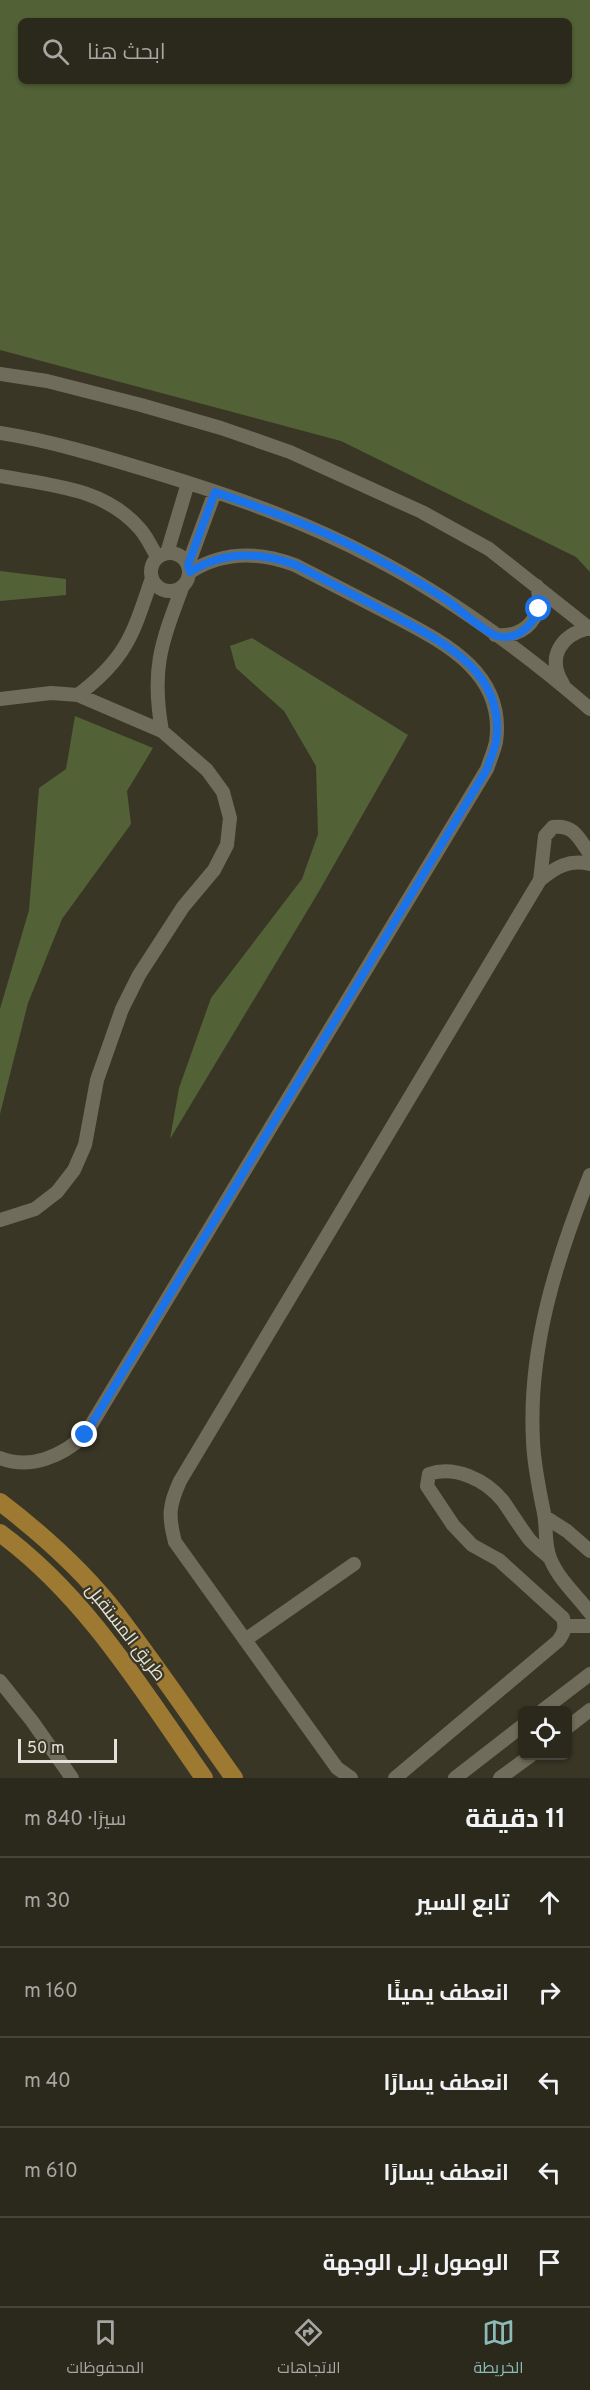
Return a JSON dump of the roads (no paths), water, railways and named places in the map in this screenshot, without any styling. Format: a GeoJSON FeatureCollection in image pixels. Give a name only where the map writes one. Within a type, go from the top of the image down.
{"type":"FeatureCollection","features":[{"type":"Feature","properties":{"kind":"main road","name":"طريق المستقبل"},"geometry":{"type":"LineString","coordinates":[[0,1502],[20,1517],[69,1562],[115,1612],[234,1778]]}},
{"type":"Feature","properties":{"kind":"main road","name":"طريق المستقبل"},"geometry":{"type":"LineString","coordinates":[[0,1533],[53,1579],[98,1627],[204,1778]]}},
{"type":"Feature","properties":{"kind":"main road"},"geometry":{"type":"LineString","coordinates":[[167,1725],[174,1714],[186,1711]]}},
{"type":"Feature","properties":{"kind":"street"},"geometry":{"type":"LineString","coordinates":[[0,374],[47,381],[141,405],[221,428],[290,452],[441,523],[489,549],[590,628]]}},
{"type":"Feature","properties":{"kind":"street"},"geometry":{"type":"LineString","coordinates":[[0,433],[97,455],[188,483],[302,523],[375,558],[445,599],[565,687],[590,709]]}},
{"type":"Feature","properties":{"kind":"street"},"geometry":{"type":"LineString","coordinates":[[0,476],[90,493],[118,508],[162,555],[180,555],[189,568]]}},
{"type":"Feature","properties":{"kind":"street"},"geometry":{"type":"LineString","coordinates":[[78,695],[100,678],[118,658],[132,635],[152,578],[151,567],[162,555],[188,483]]}},
{"type":"Feature","properties":{"kind":"street"},"geometry":{"type":"LineString","coordinates":[[162,731],[157,701],[157,671],[162,642],[182,588],[186,583],[215,492]]}},
{"type":"Feature","properties":{"kind":"street"},"geometry":{"type":"LineString","coordinates":[[0,1458],[22,1462],[39,1461],[57,1456],[72,1447],[85,1435],[487,769],[496,743],[496,716],[488,690],[473,667],[439,641],[296,565],[277,558],[237,556],[217,559],[189,568]]}},
{"type":"Feature","properties":{"kind":"street"},"geometry":{"type":"LineString","coordinates":[[152,578],[161,589],[168,591],[182,588]]}},
{"type":"Feature","properties":{"kind":"street"},"geometry":{"type":"LineString","coordinates":[[495,635],[518,634],[528,628],[539,609],[540,597],[537,586]]}},
{"type":"Feature","properties":{"kind":"street"},"geometry":{"type":"LineString","coordinates":[[565,687],[558,676],[555,663],[558,650],[571,635],[590,628]]}},
{"type":"Feature","properties":{"kind":"street"},"geometry":{"type":"LineString","coordinates":[[0,699],[41,693],[78,695],[162,731],[207,770],[223,792],[230,818],[227,845],[214,870],[183,907],[139,975],[122,1009],[97,1080],[85,1145],[74,1170],[57,1192],[35,1209],[0,1220]]}},
{"type":"Feature","properties":{"kind":"street"},"geometry":{"type":"LineString","coordinates":[[540,880],[545,836],[553,827],[564,825],[574,831],[590,854]]}},
{"type":"Feature","properties":{"kind":"street"},"geometry":{"type":"LineString","coordinates":[[351,1778],[337,1768],[175,1542],[169,1521],[171,1500],[180,1481],[540,880],[557,866],[578,861],[590,864]]}},
{"type":"Feature","properties":{"kind":"street"},"geometry":{"type":"LineString","coordinates":[[564,1622],[587,1609],[560,1577],[550,1558],[545,1538],[545,1517],[537,1480],[532,1404],[543,1319],[554,1272],[590,1175]]}},
{"type":"Feature","properties":{"kind":"street"},"geometry":{"type":"LineString","coordinates":[[550,1558],[532,1542],[502,1500],[485,1484],[464,1474],[441,1470],[429,1474],[427,1486],[453,1525],[472,1545],[499,1560],[523,1579],[564,1622],[590,1626]]}},
{"type":"Feature","properties":{"kind":"street"},"geometry":{"type":"LineString","coordinates":[[545,1517],[567,1531],[590,1551]]}},
{"type":"Feature","properties":{"kind":"street"},"geometry":{"type":"LineString","coordinates":[[245,1640],[354,1564]]}},
{"type":"Feature","properties":{"kind":"street"},"geometry":{"type":"LineString","coordinates":[[395,1778],[558,1641],[564,1633],[564,1622]]}},
{"type":"Feature","properties":{"kind":"street"},"geometry":{"type":"LineString","coordinates":[[548,1706],[590,1674]]}},
{"type":"Feature","properties":{"kind":"street"},"geometry":{"type":"LineString","coordinates":[[0,1681],[32,1721],[72,1778]]}},
{"type":"Feature","properties":{"kind":"street"},"geometry":{"type":"LineString","coordinates":[[572,1723],[590,1710]]}},
{"type":"Feature","properties":{"kind":"street"},"geometry":{"type":"LineString","coordinates":[[455,1778],[518,1729]]}},
{"type":"Feature","properties":{"kind":"street"},"geometry":{"type":"LineString","coordinates":[[500,1778],[523,1760]]}}]}
